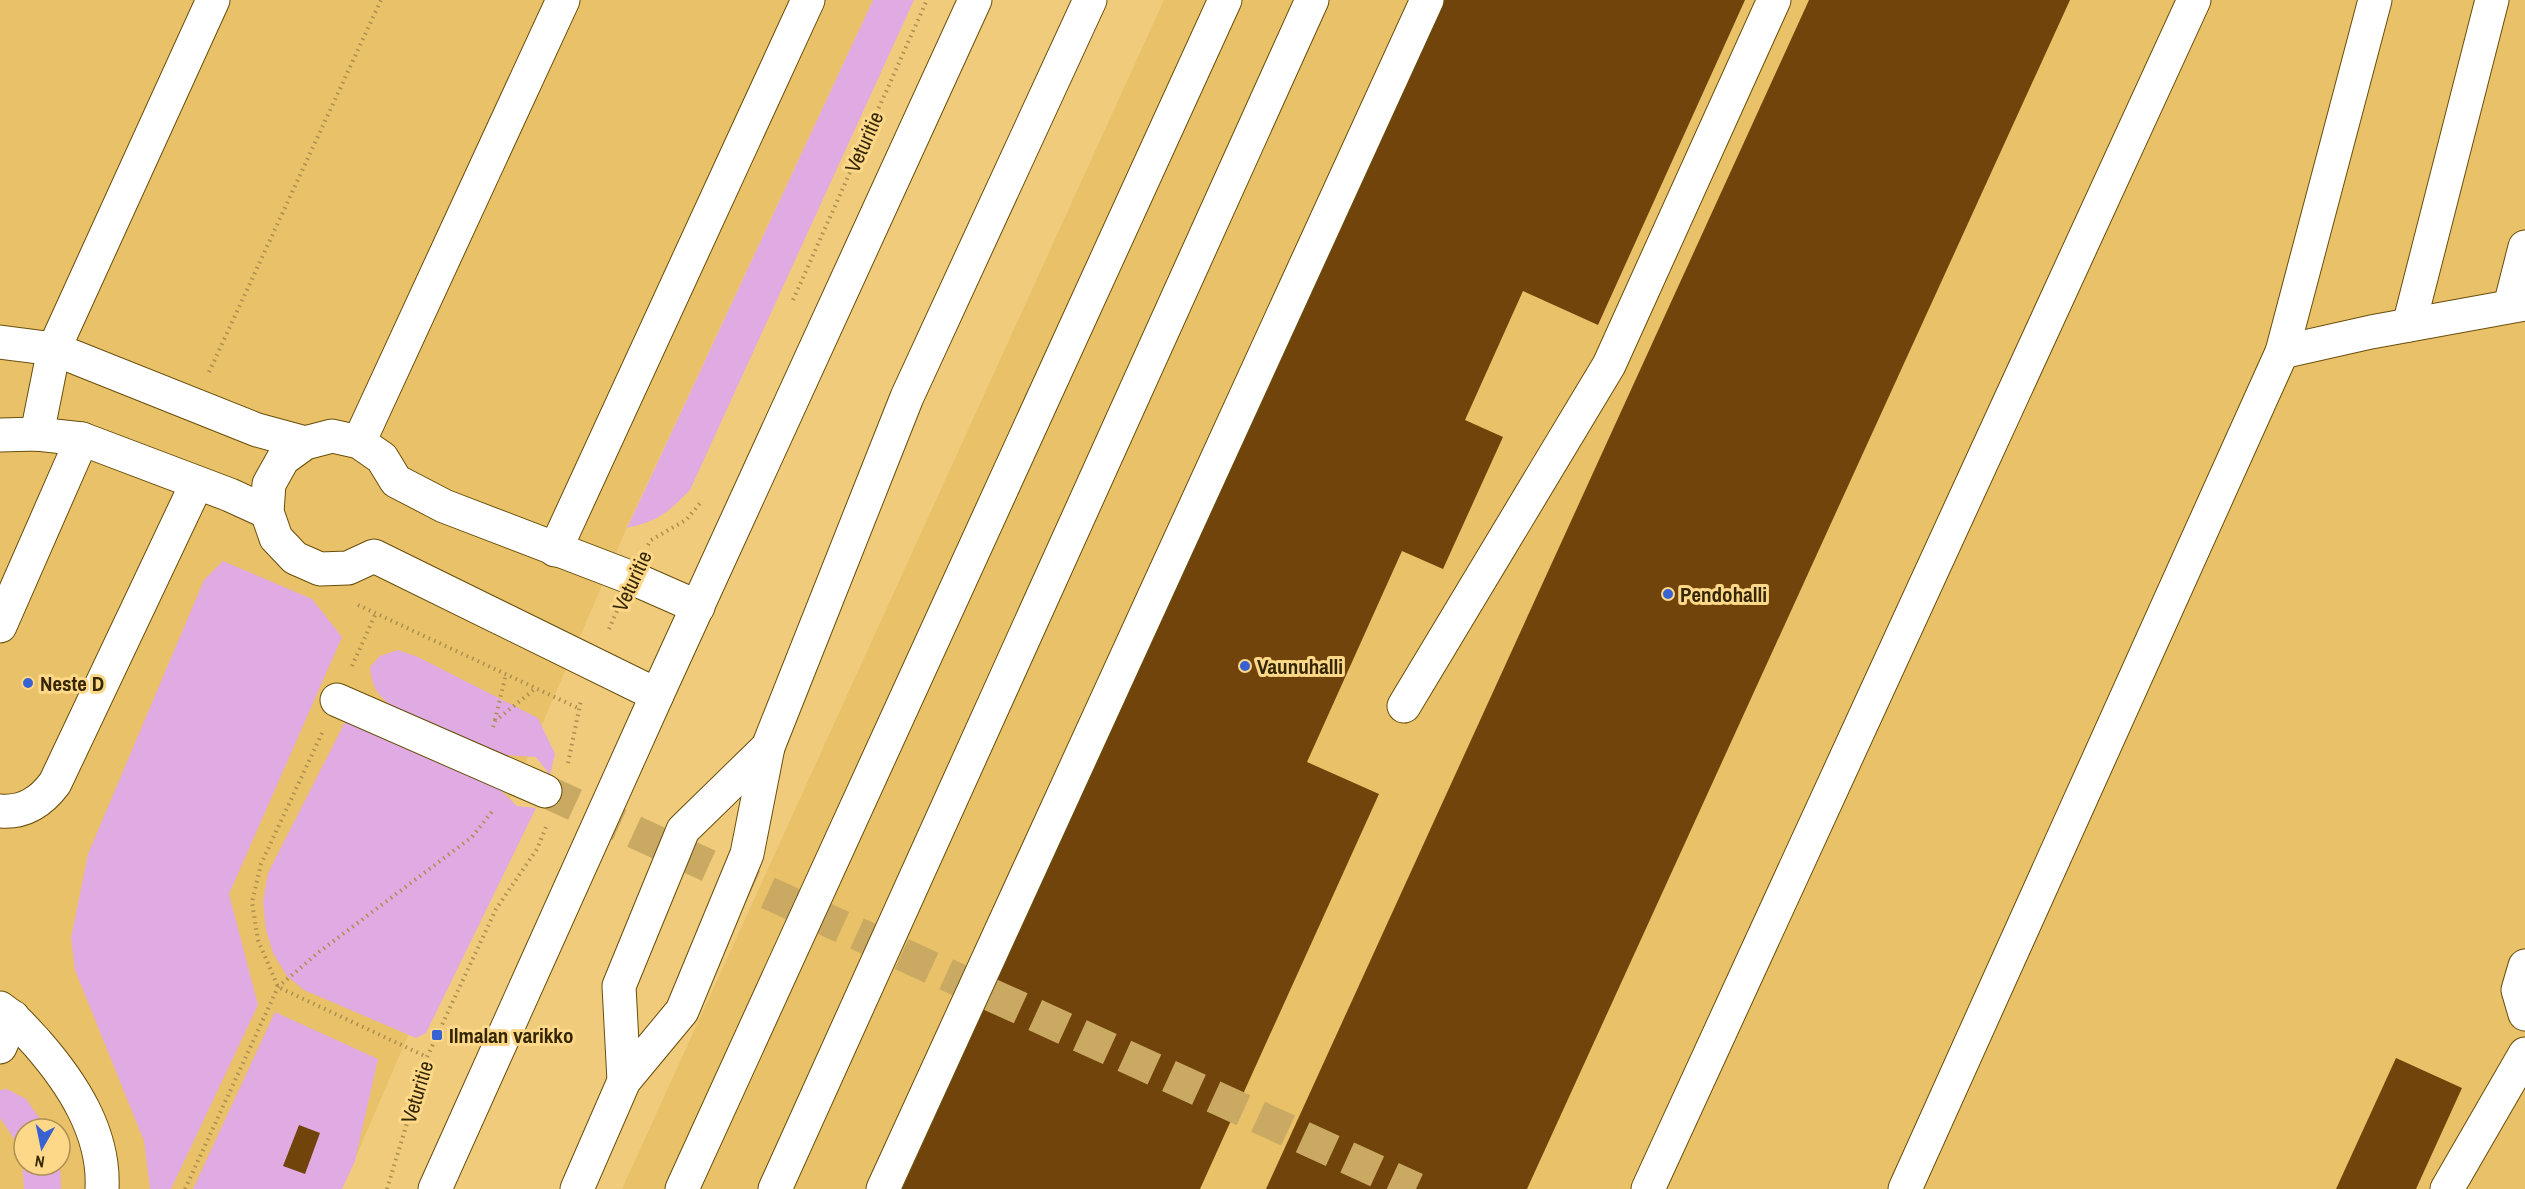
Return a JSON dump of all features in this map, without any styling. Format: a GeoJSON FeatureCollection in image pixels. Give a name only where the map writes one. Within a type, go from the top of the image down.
{"type":"FeatureCollection","features":[{"type":"Feature","properties":{"kind":"main road"},"geometry":{"type":"LineString","coordinates":[[38,434],[54,349],[213,0]]}},
{"type":"Feature","properties":{"kind":"main road"},"geometry":{"type":"LineString","coordinates":[[359,442],[563,0]]}},
{"type":"Feature","properties":{"kind":"main road"},"geometry":{"type":"LineString","coordinates":[[555,550],[808,0]]}},
{"type":"Feature","properties":{"kind":"main road","name":"Veturitie"},"geometry":{"type":"LineString","coordinates":[[435,1189],[657,695],[975,0]]}},
{"type":"Feature","properties":{"kind":"main road"},"geometry":{"type":"LineString","coordinates":[[577,1189],[624,1081],[682,1011],[747,854],[768,747],[906,397],[1090,0]]}},
{"type":"Feature","properties":{"kind":"main road"},"geometry":{"type":"LineString","coordinates":[[682,1189],[1226,0]]}},
{"type":"Feature","properties":{"kind":"main road"},"geometry":{"type":"LineString","coordinates":[[775,1189],[1312,0]]}},
{"type":"Feature","properties":{"kind":"main road"},"geometry":{"type":"LineString","coordinates":[[883,1189],[1427,0]]}},
{"type":"Feature","properties":{"kind":"main road"},"geometry":{"type":"LineString","coordinates":[[1404,706],[1609,365],[1774,0]]}},
{"type":"Feature","properties":{"kind":"main road"},"geometry":{"type":"LineString","coordinates":[[1648,1189],[2194,0]]}},
{"type":"Feature","properties":{"kind":"main road"},"geometry":{"type":"LineString","coordinates":[[1905,1189],[2282,352],[2375,0]]}},
{"type":"Feature","properties":{"kind":"main road"},"geometry":{"type":"LineString","coordinates":[[2409,326],[2492,0]]}},
{"type":"Feature","properties":{"kind":"main road"},"geometry":{"type":"LineString","coordinates":[[2282,352],[2517,305],[2525,247]]}},
{"type":"Feature","properties":{"kind":"main road"},"geometry":{"type":"LineString","coordinates":[[0,342],[54,349],[257,430],[305,443]]}},
{"type":"Feature","properties":{"kind":"main road"},"geometry":{"type":"LineString","coordinates":[[0,435],[38,434],[82,439],[267,512]]}},
{"type":"Feature","properties":{"kind":"main road"},"geometry":{"type":"LineString","coordinates":[[657,695],[374,556],[348,568],[320,569],[295,558],[276,538],[267,512],[269,484],[283,459],[305,443],[332,436],[359,442],[382,458],[396,482],[444,506],[632,578],[698,607]]}},
{"type":"Feature","properties":{"kind":"main road"},"geometry":{"type":"LineString","coordinates":[[0,626],[82,439]]}},
{"type":"Feature","properties":{"kind":"main road"},"geometry":{"type":"LineString","coordinates":[[0,811],[22,809],[35,804],[55,783],[197,483]]}},
{"type":"Feature","properties":{"kind":"main road"},"geometry":{"type":"LineString","coordinates":[[337,700],[481,763],[537,796]]}},
{"type":"Feature","properties":{"kind":"main road"},"geometry":{"type":"LineString","coordinates":[[624,1081],[619,986],[683,830],[768,747]]}},
{"type":"Feature","properties":{"kind":"main road"},"geometry":{"type":"LineString","coordinates":[[2525,966],[2518,990],[2525,1014]]}},
{"type":"Feature","properties":{"kind":"main road"},"geometry":{"type":"LineString","coordinates":[[0,1047],[6,1012]]}},
{"type":"Feature","properties":{"kind":"main road"},"geometry":{"type":"LineString","coordinates":[[6,1012],[63,1073],[83,1108],[97,1143],[102,1189]]}},
{"type":"Feature","properties":{"kind":"main road"},"geometry":{"type":"LineString","coordinates":[[2447,1189],[2525,1054]]}},
{"type":"Feature","properties":{"kind":"path"},"geometry":{"type":"LineString","coordinates":[[209,373],[381,0]]}},
{"type":"Feature","properties":{"kind":"path","name":"Veturitie"},"geometry":{"type":"LineString","coordinates":[[791,304],[927,0]]}},
{"type":"Feature","properties":{"kind":"path","name":"Veturitie"},"geometry":{"type":"LineString","coordinates":[[567,764],[578,708],[594,663],[651,540],[686,520],[704,499]]}},
{"type":"Feature","properties":{"kind":"path"},"geometry":{"type":"LineString","coordinates":[[355,603],[578,708]]}},
{"type":"Feature","properties":{"kind":"path"},"geometry":{"type":"LineString","coordinates":[[376,613],[261,864],[252,902],[258,940],[278,987],[426,1058]]}},
{"type":"Feature","properties":{"kind":"path"},"geometry":{"type":"LineString","coordinates":[[481,763],[495,721],[506,674]]}},
{"type":"Feature","properties":{"kind":"path"},"geometry":{"type":"LineString","coordinates":[[495,721],[536,688]]}},
{"type":"Feature","properties":{"kind":"path"},"geometry":{"type":"LineString","coordinates":[[185,1189],[278,987],[319,952],[472,837],[537,796]]}},
{"type":"Feature","properties":{"kind":"path","name":"Veturitie"},"geometry":{"type":"LineString","coordinates":[[387,1189],[426,1058],[496,909],[537,849],[537,796]]}},
{"type":"Feature","properties":{"kind":"shaded area"},"geometry":{"type":"Polygon","coordinates":[[[0,0],[873,0],[631,518],[342,1189],[0,1189],[0,0]]]}},
{"type":"Feature","properties":{"kind":"shaded area"},"geometry":{"type":"Polygon","coordinates":[[[873,0],[914,0],[690,490],[662,515],[627,528],[873,0]]]}},
{"type":"Feature","properties":{"kind":"shaded area"},"geometry":{"type":"Polygon","coordinates":[[[1164,0],[2525,0],[2525,1189],[622,1189],[1164,0]]]}},
{"type":"Feature","properties":{"kind":"shaded area"},"geometry":{"type":"Polygon","coordinates":[[[223,561],[312,599],[342,637],[229,894],[258,1005],[171,1189],[150,1189],[144,1141],[75,970],[71,938],[88,854],[204,580],[223,561]]]}},
{"type":"Feature","properties":{"kind":"shaded area"},"geometry":{"type":"Polygon","coordinates":[[[398,650],[418,657],[538,718],[555,754],[550,775],[536,757],[506,755],[388,703],[374,686],[370,667],[380,656],[398,650]]]}},
{"type":"Feature","properties":{"kind":"shaded area"},"geometry":{"type":"Polygon","coordinates":[[[347,718],[489,779],[517,806],[536,808],[426,1033],[416,1038],[304,990],[287,976],[273,953],[266,930],[263,902],[268,873],[347,718]]]}},
{"type":"Feature","properties":{"kind":"shaded area"},"geometry":{"type":"Polygon","coordinates":[[[275,1012],[378,1059],[355,1161],[342,1189],[193,1189],[275,1012]]]}},
{"type":"Feature","properties":{"kind":"shaded area"},"geometry":{"type":"Polygon","coordinates":[[[7,1089],[26,1099],[39,1117],[12,1117],[12,1136],[0,1118],[0,1090],[7,1089]]]}},
{"type":"Feature","properties":{"kind":"shaded area"},"geometry":{"type":"Polygon","coordinates":[[[23,1177],[61,1177],[61,1189],[24,1189],[23,1177]]]}},
{"type":"Feature","properties":{"kind":"building","name":"Vaunuhalli"},"geometry":{"type":"Polygon","coordinates":[[[1441,0],[1745,0],[1598,325],[1523,291],[1465,420],[1503,437],[1443,569],[1402,551],[1307,762],[1379,794],[1200,1189],[902,1189],[1441,0]]]}},
{"type":"Feature","properties":{"kind":"building","name":"Pendohalli"},"geometry":{"type":"Polygon","coordinates":[[[1809,0],[2070,0],[1527,1189],[1266,1189],[1809,0]]]}},
{"type":"Feature","properties":{"kind":"building"},"geometry":{"type":"Polygon","coordinates":[[[2396,1058],[2462,1088],[2416,1189],[2336,1189],[2396,1058]]]}},
{"type":"Feature","properties":{"kind":"building"},"geometry":{"type":"Polygon","coordinates":[[[299,1125],[320,1133],[305,1174],[283,1166],[299,1125]]]}},
{"type":"Feature","properties":{"kind":"tunnel"},"geometry":{"type":"LineString","coordinates":[[545,791],[1416,1189]]}},
{"type":"Feature","properties":{"kind":"place","name":"Pendohalli"},"geometry":{"type":"Point","coordinates":[1668,594]}},
{"type":"Feature","properties":{"kind":"place","name":"Vaunuhalli"},"geometry":{"type":"Point","coordinates":[1245,666]}},
{"type":"Feature","properties":{"kind":"place","name":"Neste D"},"geometry":{"type":"Point","coordinates":[28,683]}},
{"type":"Feature","properties":{"kind":"place","name":"Ilmalan varikko"},"geometry":{"type":"Point","coordinates":[437,1035]}}]}
